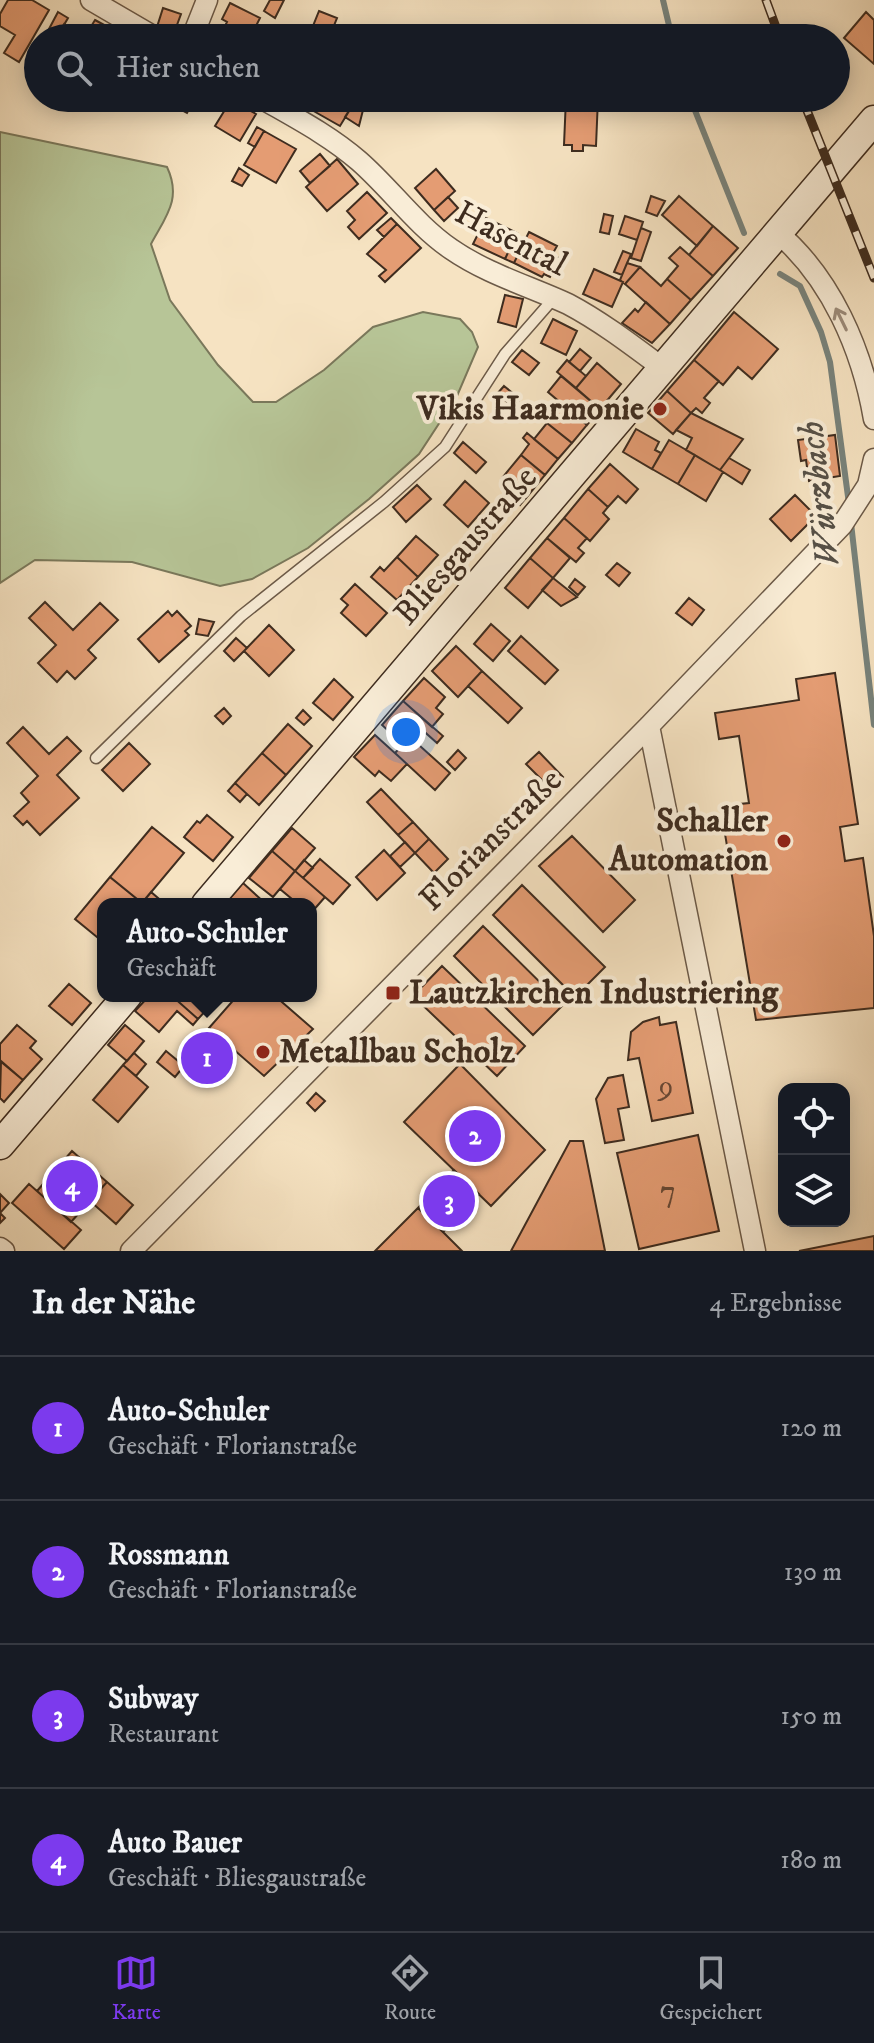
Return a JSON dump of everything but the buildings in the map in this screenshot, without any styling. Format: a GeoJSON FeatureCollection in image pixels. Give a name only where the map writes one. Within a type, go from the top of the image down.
{"type":"FeatureCollection","features":[{"type":"Feature","properties":{"kind":"main road","name":"Bliesgaustraße"},"geometry":{"type":"LineString","coordinates":[[211,898],[874,120]]}},
{"type":"Feature","properties":{"kind":"main road"},"geometry":{"type":"LineString","coordinates":[[0,1145],[122,1002]]}},
{"type":"Feature","properties":{"kind":"street"},"geometry":{"type":"LineString","coordinates":[[91,0],[132,24]]}},
{"type":"Feature","properties":{"kind":"street"},"geometry":{"type":"LineString","coordinates":[[198,24],[207,0]]}},
{"type":"Feature","properties":{"kind":"street","name":"Hasental"},"geometry":{"type":"LineString","coordinates":[[284,112],[361,162],[432,235],[453,250],[593,319],[664,369]]}},
{"type":"Feature","properties":{"kind":"street"},"geometry":{"type":"LineString","coordinates":[[777,232],[797,249],[830,296],[862,364],[874,419]]}},
{"type":"Feature","properties":{"kind":"street","name":"Florianstraße"},"geometry":{"type":"LineString","coordinates":[[131,1251],[649,726],[842,525],[871,487],[874,459]]}},
{"type":"Feature","properties":{"kind":"street"},"geometry":{"type":"LineString","coordinates":[[649,726],[755,1251]]}},
{"type":"Feature","properties":{"kind":"lane"},"geometry":{"type":"LineString","coordinates":[[96,758],[241,616],[384,502],[445,447],[505,354],[554,298]]}},
{"type":"Feature","properties":{"kind":"green space"},"geometry":{"type":"Polygon","coordinates":[[[0,132],[167,167],[173,189],[172,198],[167,216],[151,244],[170,300],[218,365],[253,402],[276,402],[324,370],[373,327],[423,312],[460,319],[472,332],[478,347],[457,396],[419,454],[308,548],[252,579],[220,586],[132,562],[35,560],[0,583],[0,132]]]}},
{"type":"Feature","properties":{"kind":"waterway","name":"Würzbach"},"geometry":{"type":"LineString","coordinates":[[663,0],[669,24]]}},
{"type":"Feature","properties":{"kind":"waterway","name":"Würzbach"},"geometry":{"type":"LineString","coordinates":[[696,112],[744,233]]}},
{"type":"Feature","properties":{"kind":"waterway","name":"Würzbach"},"geometry":{"type":"LineString","coordinates":[[780,274],[800,286],[821,332],[830,362],[849,504]]}},
{"type":"Feature","properties":{"kind":"waterway","name":"Würzbach"},"geometry":{"type":"LineString","coordinates":[[851,523],[874,725]]}},
{"type":"Feature","properties":{"kind":"railway"},"geometry":{"type":"LineString","coordinates":[[766,0],[775,24]]}},
{"type":"Feature","properties":{"kind":"railway"},"geometry":{"type":"LineString","coordinates":[[808,112],[874,278]]}},
{"type":"Feature","properties":{"kind":"place","name":"Vikis Haarmonie"},"geometry":{"type":"Point","coordinates":[660,409]}},
{"type":"Feature","properties":{"kind":"place","name":"Schaller Automation"},"geometry":{"type":"Point","coordinates":[784,841]}},
{"type":"Feature","properties":{"kind":"place","name":"Lautzkirchen Industriering"},"geometry":{"type":"Point","coordinates":[393,993]}},
{"type":"Feature","properties":{"kind":"place","name":"Metallbau Scholz"},"geometry":{"type":"Point","coordinates":[263,1052]}},
{"type":"Feature","properties":{"kind":"place","name":"Auto-Schuler"},"geometry":{"type":"Point","coordinates":[207,1058]}},
{"type":"Feature","properties":{"kind":"place","name":"Rossmann"},"geometry":{"type":"Point","coordinates":[475,1136]}},
{"type":"Feature","properties":{"kind":"place","name":"Auto Bauer"},"geometry":{"type":"Point","coordinates":[72,1186]}},
{"type":"Feature","properties":{"kind":"place","name":"Subway"},"geometry":{"type":"Point","coordinates":[449,1201]}}]}
